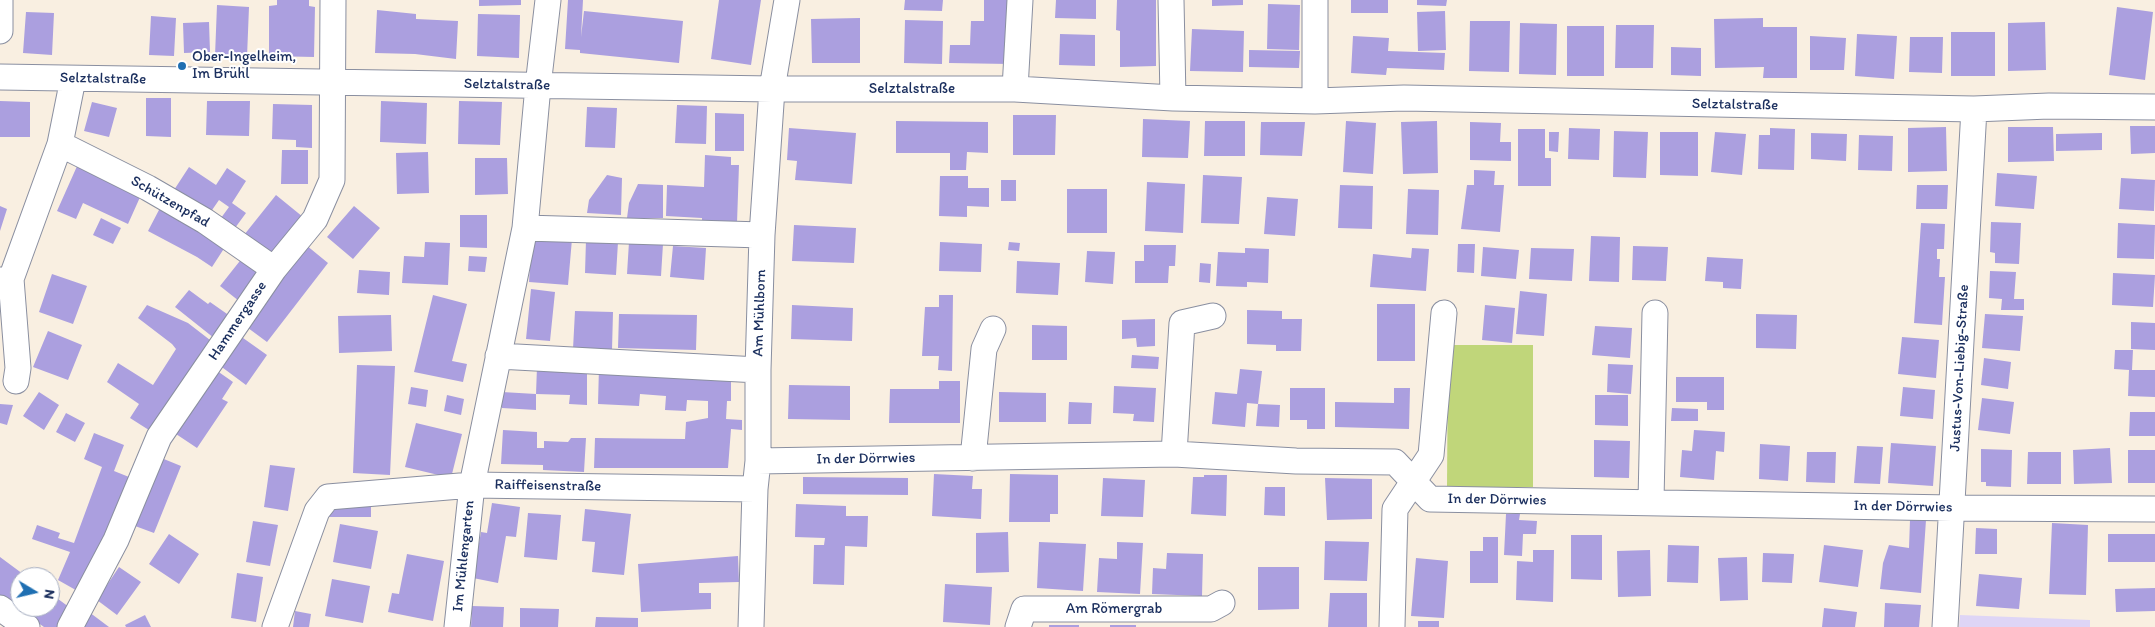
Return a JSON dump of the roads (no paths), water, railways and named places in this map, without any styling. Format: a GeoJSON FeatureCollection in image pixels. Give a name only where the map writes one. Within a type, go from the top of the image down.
{"type":"FeatureCollection","features":[{"type":"Feature","properties":{"kind":"street"},"geometry":{"type":"LineString","coordinates":[[0,0],[0,31]]}},
{"type":"Feature","properties":{"kind":"street","name":"Hammergasse"},"geometry":{"type":"LineString","coordinates":[[70,627],[116,540],[158,437],[274,269],[315,219],[332,180],[333,0]]}},
{"type":"Feature","properties":{"kind":"street","name":"Raiffeisenstraße"},"geometry":{"type":"LineString","coordinates":[[548,0],[525,228],[472,485],[755,489]]}},
{"type":"Feature","properties":{"kind":"street","name":"Am Mühlborn"},"geometry":{"type":"LineString","coordinates":[[751,627],[755,489],[758,460],[758,370],[762,235],[772,89],[787,0]]}},
{"type":"Feature","properties":{"kind":"street"},"geometry":{"type":"LineString","coordinates":[[1015,89],[1020,0]]}},
{"type":"Feature","properties":{"kind":"street"},"geometry":{"type":"LineString","coordinates":[[1171,0],[1173,98]]}},
{"type":"Feature","properties":{"kind":"street"},"geometry":{"type":"LineString","coordinates":[[1315,101],[1316,0]]}},
{"type":"Feature","properties":{"kind":"street","name":"Selztalstraße"},"geometry":{"type":"LineString","coordinates":[[0,77],[772,89],[1015,89],[1173,98],[1315,101],[1404,98],[1974,109],[2049,106],[2155,107]]}},
{"type":"Feature","properties":{"kind":"street"},"geometry":{"type":"LineString","coordinates":[[16,381],[18,368],[6,279],[60,144],[73,79]]}},
{"type":"Feature","properties":{"kind":"street","name":"Justus-Von-Liebig-Straße"},"geometry":{"type":"LineString","coordinates":[[1945,627],[1974,109]]}},
{"type":"Feature","properties":{"kind":"street","name":"Schützenpfad"},"geometry":{"type":"LineString","coordinates":[[60,144],[148,188],[205,221],[274,269]]}},
{"type":"Feature","properties":{"kind":"street"},"geometry":{"type":"LineString","coordinates":[[525,228],[762,235]]}},
{"type":"Feature","properties":{"kind":"street"},"geometry":{"type":"LineString","coordinates":[[1392,627],[1395,509],[1412,480],[1431,455],[1444,313]]}},
{"type":"Feature","properties":{"kind":"street"},"geometry":{"type":"LineString","coordinates":[[1651,502],[1655,313]]}},
{"type":"Feature","properties":{"kind":"street"},"geometry":{"type":"LineString","coordinates":[[1174,454],[1182,323],[1213,316]]}},
{"type":"Feature","properties":{"kind":"street"},"geometry":{"type":"LineString","coordinates":[[973,458],[984,349],[992,329]]}},
{"type":"Feature","properties":{"kind":"street"},"geometry":{"type":"LineString","coordinates":[[498,356],[758,370]]}},
{"type":"Feature","properties":{"kind":"street","name":"In der Dörrwies"},"geometry":{"type":"LineString","coordinates":[[758,460],[1174,454],[1296,461],[1394,462],[1430,499],[1952,508],[2155,509]]}},
{"type":"Feature","properties":{"kind":"street"},"geometry":{"type":"LineString","coordinates":[[276,627],[318,511],[328,497],[472,485]]}},
{"type":"Feature","properties":{"kind":"street","name":"Im Mühlengarten"},"geometry":{"type":"LineString","coordinates":[[457,627],[472,485]]}},
{"type":"Feature","properties":{"kind":"street","name":"Am Römergrab"},"geometry":{"type":"LineString","coordinates":[[1018,627],[1024,609],[1211,609],[1222,603]]}},
{"type":"Feature","properties":{"kind":"street"},"geometry":{"type":"LineString","coordinates":[[0,608],[27,627]]}},
{"type":"Feature","properties":{"kind":"place","name":"Ober-Ingelheim, Im Brühl"},"geometry":{"type":"Point","coordinates":[182,66]}}]}
